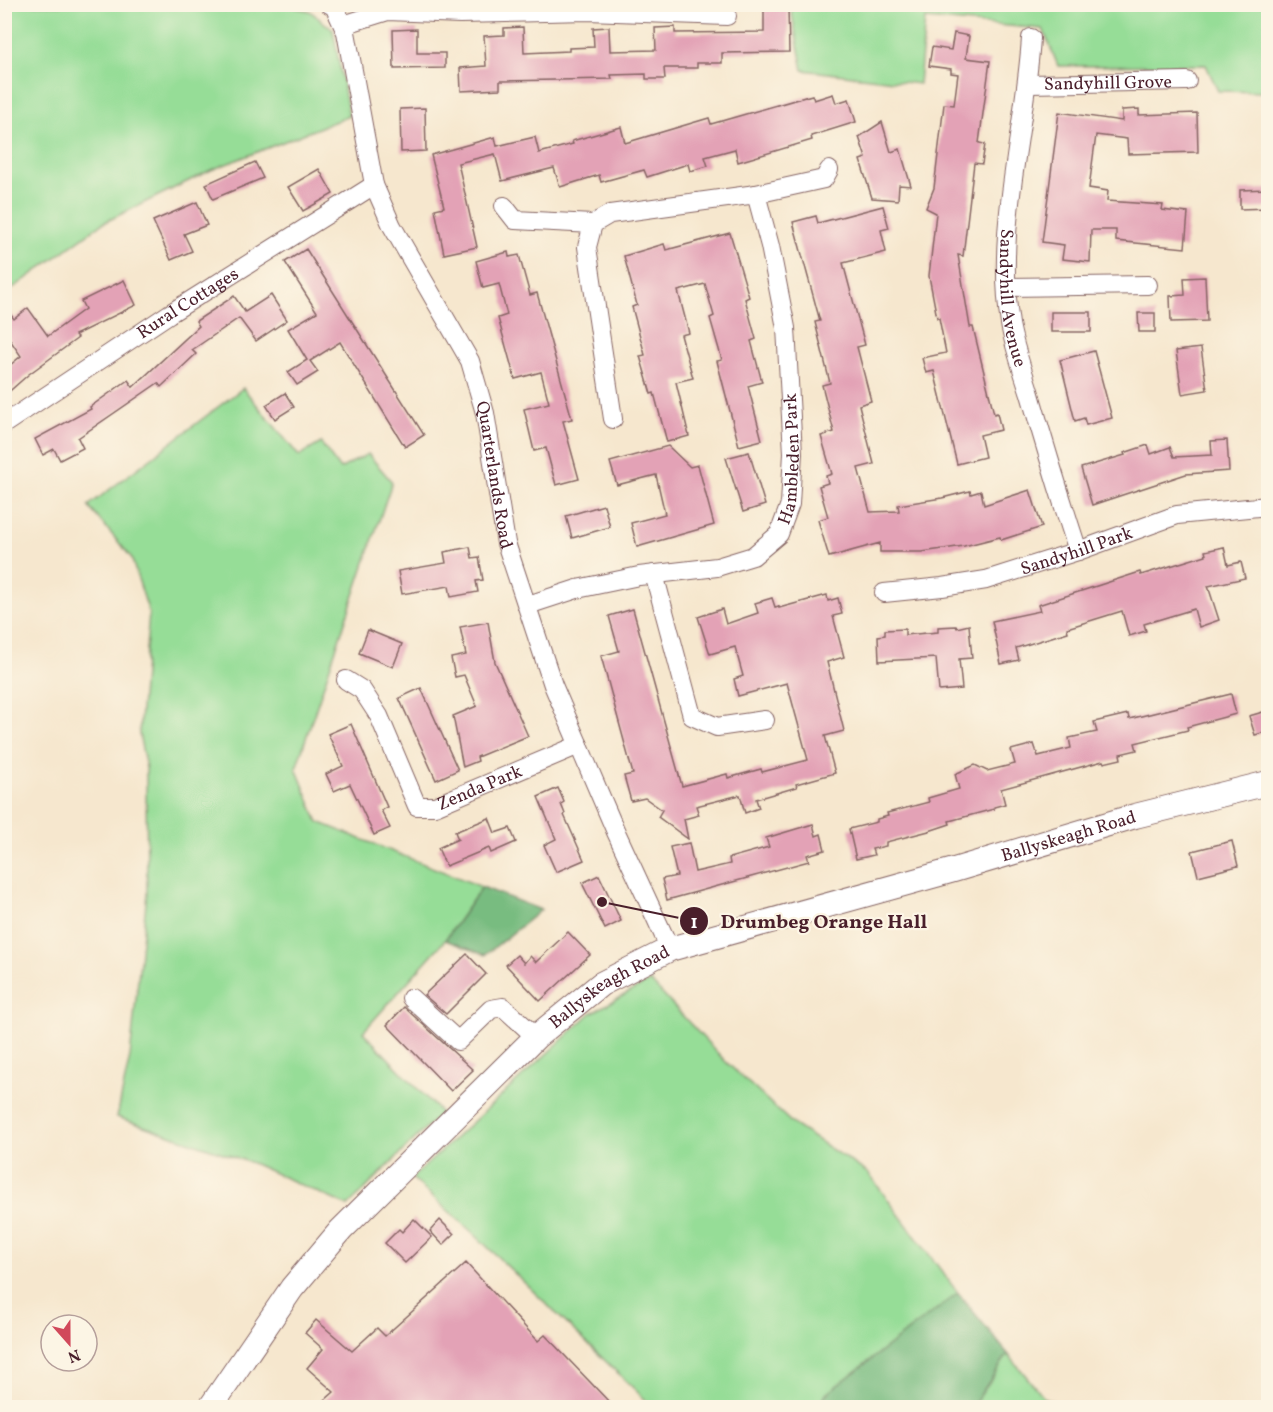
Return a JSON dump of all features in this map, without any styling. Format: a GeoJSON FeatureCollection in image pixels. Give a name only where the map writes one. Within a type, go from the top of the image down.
{"type":"FeatureCollection","features":[{"type":"Feature","properties":{"kind":"main road","name":"Ballyskeagh Road"},"geometry":{"type":"LineString","coordinates":[[210,1407],[292,1288],[341,1230],[536,1037],[601,984],[669,949],[954,870],[1135,816],[1269,783]]}},
{"type":"Feature","properties":{"kind":"street","name":"Quarterlands Road"},"geometry":{"type":"LineString","coordinates":[[329,4],[334,6],[346,32],[374,184],[392,226],[470,361],[485,413],[506,543],[554,685],[669,949]]}},
{"type":"Feature","properties":{"kind":"street"},"geometry":{"type":"LineString","coordinates":[[343,26],[388,11],[460,14],[588,11],[728,16]]}},
{"type":"Feature","properties":{"kind":"street","name":"Sandyhill Avenue"},"geometry":{"type":"LineString","coordinates":[[1031,38],[1028,84],[1009,202],[1007,229],[1007,287],[1010,325],[1078,551]]}},
{"type":"Feature","properties":{"kind":"street","name":"Sandyhill Grove"},"geometry":{"type":"LineString","coordinates":[[1028,84],[1187,81]]}},
{"type":"Feature","properties":{"kind":"street"},"geometry":{"type":"LineString","coordinates":[[504,206],[515,220],[593,224],[610,214],[756,194],[824,179],[829,170]]}},
{"type":"Feature","properties":{"kind":"street","name":"Rural Cottages"},"geometry":{"type":"LineString","coordinates":[[4,424],[169,314],[374,184]]}},
{"type":"Feature","properties":{"kind":"street","name":"Hambleden Park"},"geometry":{"type":"LineString","coordinates":[[528,604],[576,589],[654,574],[717,567],[753,556],[779,534],[790,504],[793,453],[786,328],[770,246],[756,194]]}},
{"type":"Feature","properties":{"kind":"street"},"geometry":{"type":"LineString","coordinates":[[593,224],[587,247],[613,419]]}},
{"type":"Feature","properties":{"kind":"street"},"geometry":{"type":"LineString","coordinates":[[1007,287],[1148,285]]}},
{"type":"Feature","properties":{"kind":"street","name":"Sandyhill Park"},"geometry":{"type":"LineString","coordinates":[[885,593],[986,580],[1078,551],[1177,515],[1269,506]]}},
{"type":"Feature","properties":{"kind":"street"},"geometry":{"type":"LineString","coordinates":[[654,574],[692,716],[717,727],[765,720]]}},
{"type":"Feature","properties":{"kind":"street","name":"Zenda Park"},"geometry":{"type":"LineString","coordinates":[[346,680],[362,690],[378,716],[417,806],[435,806],[579,745]]}},
{"type":"Feature","properties":{"kind":"street"},"geometry":{"type":"LineString","coordinates":[[411,998],[458,1041],[491,1009],[503,1007],[536,1037]]}},
{"type":"Feature","properties":{"kind":"green space"},"geometry":{"type":"Polygon","coordinates":[[[13,5],[284,5],[310,11],[333,30],[349,116],[211,170],[103,223],[5,294],[4,27],[13,5]]]}},
{"type":"Feature","properties":{"kind":"green space"},"geometry":{"type":"Polygon","coordinates":[[[790,5],[1268,5],[1268,92],[1218,91],[1206,65],[1058,66],[1043,29],[925,19],[919,84],[803,70],[790,5]]]}},
{"type":"Feature","properties":{"kind":"green space"},"geometry":{"type":"Polygon","coordinates":[[[243,388],[299,456],[321,443],[340,469],[368,454],[392,482],[296,768],[318,822],[482,887],[445,940],[363,1032],[441,1113],[348,1206],[252,1163],[117,1117],[130,1057],[147,893],[146,768],[139,734],[149,613],[131,557],[88,506],[243,388]]]}},
{"type":"Feature","properties":{"kind":"green space"},"geometry":{"type":"Polygon","coordinates":[[[482,887],[541,910],[485,955],[445,940],[482,887]]]}},
{"type":"Feature","properties":{"kind":"green space"},"geometry":{"type":"Polygon","coordinates":[[[650,981],[726,1062],[794,1125],[868,1173],[958,1293],[826,1394],[819,1407],[653,1407],[473,1233],[412,1178],[591,1013],[650,981]]]}},
{"type":"Feature","properties":{"kind":"green space"},"geometry":{"type":"Polygon","coordinates":[[[958,1293],[1008,1354],[972,1407],[819,1407],[826,1394],[958,1293]]]}},
{"type":"Feature","properties":{"kind":"green space"},"geometry":{"type":"Polygon","coordinates":[[[1008,1354],[1044,1398],[1057,1403],[1056,1407],[972,1408],[1008,1354]]]}},
{"type":"Feature","properties":{"kind":"building"},"geometry":{"type":"Polygon","coordinates":[[[764,7],[788,7],[789,52],[722,53],[722,63],[697,63],[697,68],[664,68],[665,79],[646,79],[646,74],[611,75],[612,79],[500,81],[500,89],[461,91],[460,68],[486,66],[484,36],[504,35],[504,28],[523,27],[524,53],[569,51],[569,48],[594,47],[593,28],[609,27],[610,51],[656,50],[655,28],[675,27],[675,33],[764,32],[764,7]]]}},
{"type":"Feature","properties":{"kind":"building"},"geometry":{"type":"Polygon","coordinates":[[[417,29],[417,53],[445,53],[445,68],[394,69],[393,30],[417,29]]]}},
{"type":"Feature","properties":{"kind":"building"},"geometry":{"type":"Polygon","coordinates":[[[954,33],[969,36],[966,58],[990,61],[979,143],[985,144],[982,164],[974,163],[963,256],[958,255],[970,327],[973,327],[994,414],[997,413],[1001,430],[980,435],[985,457],[957,464],[934,371],[926,373],[922,358],[946,353],[929,276],[936,213],[926,208],[934,188],[944,104],[954,105],[958,74],[951,73],[951,69],[929,66],[932,47],[951,50],[954,33]]]}},
{"type":"Feature","properties":{"kind":"building"},"geometry":{"type":"Polygon","coordinates":[[[833,94],[836,103],[849,99],[856,122],[811,136],[812,140],[738,162],[735,149],[705,157],[708,166],[690,171],[688,164],[647,177],[644,170],[601,182],[599,175],[560,187],[554,168],[502,181],[495,154],[458,163],[477,247],[444,254],[435,209],[444,207],[431,155],[495,137],[497,146],[535,137],[539,153],[621,127],[625,143],[709,118],[711,124],[812,95],[814,100],[833,94]]]}},
{"type":"Feature","properties":{"kind":"building"},"geometry":{"type":"Polygon","coordinates":[[[425,108],[426,151],[401,152],[400,109],[425,108]]]}},
{"type":"Feature","properties":{"kind":"building"},"geometry":{"type":"Polygon","coordinates":[[[1139,109],[1139,115],[1197,113],[1198,152],[1128,154],[1127,139],[1096,135],[1089,188],[1108,191],[1107,201],[1163,205],[1162,210],[1188,213],[1185,248],[1116,241],[1116,230],[1091,230],[1090,262],[1062,259],[1064,245],[1042,242],[1059,112],[1122,121],[1122,110],[1139,109]]]}},
{"type":"Feature","properties":{"kind":"building"},"geometry":{"type":"Polygon","coordinates":[[[882,122],[891,152],[900,149],[911,186],[899,185],[898,200],[872,198],[860,160],[866,158],[859,137],[882,122]]]}},
{"type":"Feature","properties":{"kind":"building"},"geometry":{"type":"Polygon","coordinates":[[[255,162],[263,178],[213,199],[206,184],[255,162]]]}},
{"type":"Feature","properties":{"kind":"building"},"geometry":{"type":"Polygon","coordinates":[[[319,169],[333,194],[303,211],[288,187],[319,169]]]}},
{"type":"Feature","properties":{"kind":"building"},"geometry":{"type":"Polygon","coordinates":[[[1269,189],[1269,208],[1240,209],[1240,190],[1269,189]]]}},
{"type":"Feature","properties":{"kind":"building"},"geometry":{"type":"Polygon","coordinates":[[[197,202],[207,225],[184,234],[192,251],[171,260],[153,221],[197,202]]]}},
{"type":"Feature","properties":{"kind":"building"},"geometry":{"type":"Polygon","coordinates":[[[883,206],[889,228],[881,230],[886,252],[843,263],[865,345],[857,347],[871,401],[859,405],[874,464],[858,468],[870,512],[899,511],[898,505],[970,491],[971,494],[981,491],[984,505],[1030,490],[1042,527],[1001,540],[1000,537],[964,546],[922,552],[880,552],[880,543],[829,557],[818,520],[828,517],[819,486],[828,483],[826,476],[832,474],[821,436],[834,432],[822,385],[830,383],[815,322],[820,321],[793,222],[816,216],[818,223],[883,206]]]}},
{"type":"Feature","properties":{"kind":"building"},"geometry":{"type":"Polygon","coordinates":[[[730,233],[749,297],[745,299],[756,339],[751,341],[762,382],[748,386],[762,440],[739,446],[717,361],[722,360],[710,318],[714,316],[705,284],[678,291],[689,333],[681,335],[693,378],[676,382],[689,436],[667,442],[654,393],[651,394],[640,356],[645,355],[632,307],[637,305],[624,256],[664,244],[666,250],[730,233]]]}},
{"type":"Feature","properties":{"kind":"building"},"geometry":{"type":"Polygon","coordinates":[[[306,249],[424,435],[405,447],[340,342],[310,361],[318,372],[297,385],[288,372],[307,360],[288,329],[317,312],[285,262],[306,249]]]}},
{"type":"Feature","properties":{"kind":"building"},"geometry":{"type":"Polygon","coordinates":[[[508,252],[509,257],[519,255],[530,295],[537,293],[572,419],[563,421],[579,479],[556,485],[546,448],[534,451],[524,409],[549,403],[541,372],[515,379],[498,318],[507,315],[499,284],[483,288],[476,261],[508,252]]]}},
{"type":"Feature","properties":{"kind":"building"},"geometry":{"type":"Polygon","coordinates":[[[1205,277],[1207,321],[1171,322],[1170,296],[1185,295],[1184,278],[1205,277]]]}},
{"type":"Feature","properties":{"kind":"building"},"geometry":{"type":"Polygon","coordinates":[[[124,280],[136,305],[75,335],[78,338],[29,374],[4,396],[4,370],[21,356],[4,331],[4,306],[14,319],[28,308],[48,336],[85,309],[81,301],[124,280]]]}},
{"type":"Feature","properties":{"kind":"building"},"geometry":{"type":"Polygon","coordinates":[[[271,295],[287,320],[256,341],[239,318],[192,350],[196,354],[161,387],[158,383],[78,438],[83,448],[60,460],[54,449],[43,455],[35,439],[91,409],[90,407],[128,380],[133,387],[199,326],[196,321],[234,296],[245,312],[271,295]]]}},
{"type":"Feature","properties":{"kind":"building"},"geometry":{"type":"Polygon","coordinates":[[[1051,312],[1091,312],[1091,332],[1051,332],[1051,312]]]}},
{"type":"Feature","properties":{"kind":"building"},"geometry":{"type":"Polygon","coordinates":[[[1138,313],[1155,313],[1155,332],[1139,332],[1138,313]]]}},
{"type":"Feature","properties":{"kind":"building"},"geometry":{"type":"Polygon","coordinates":[[[1201,348],[1207,390],[1182,394],[1176,351],[1201,348]]]}},
{"type":"Feature","properties":{"kind":"building"},"geometry":{"type":"Polygon","coordinates":[[[1094,351],[1112,418],[1086,425],[1084,418],[1075,421],[1060,360],[1094,351]]]}},
{"type":"Feature","properties":{"kind":"building"},"geometry":{"type":"Polygon","coordinates":[[[285,393],[294,407],[275,419],[266,405],[285,393]]]}},
{"type":"Feature","properties":{"kind":"building"},"geometry":{"type":"Polygon","coordinates":[[[1227,440],[1229,471],[1186,474],[1092,505],[1081,468],[1125,455],[1124,453],[1148,445],[1151,454],[1170,447],[1174,457],[1212,455],[1211,441],[1227,440]]]}},
{"type":"Feature","properties":{"kind":"building"},"geometry":{"type":"Polygon","coordinates":[[[668,446],[690,467],[698,465],[714,525],[637,547],[631,523],[665,514],[656,475],[617,485],[610,462],[668,446]]]}},
{"type":"Feature","properties":{"kind":"building"},"geometry":{"type":"Polygon","coordinates":[[[749,452],[765,505],[743,512],[726,458],[749,452]]]}},
{"type":"Feature","properties":{"kind":"building"},"geometry":{"type":"Polygon","coordinates":[[[604,505],[610,527],[572,538],[566,516],[604,505]]]}},
{"type":"Feature","properties":{"kind":"building"},"geometry":{"type":"Polygon","coordinates":[[[470,547],[472,558],[479,557],[483,580],[476,581],[478,592],[451,597],[449,586],[402,594],[398,571],[446,563],[444,552],[470,547]]]}},
{"type":"Feature","properties":{"kind":"building"},"geometry":{"type":"Polygon","coordinates":[[[1224,547],[1228,565],[1241,562],[1245,578],[1208,586],[1219,620],[1199,627],[1194,609],[1144,624],[1146,631],[1129,636],[1122,611],[1067,628],[1068,632],[1016,648],[1019,660],[1001,664],[992,621],[1040,611],[1038,605],[1140,572],[1141,575],[1206,555],[1205,551],[1224,547]]]}},
{"type":"Feature","properties":{"kind":"building"},"geometry":{"type":"Polygon","coordinates":[[[827,595],[828,601],[838,598],[842,614],[833,616],[844,657],[827,662],[844,731],[825,736],[835,773],[756,799],[759,808],[745,813],[740,795],[696,806],[699,815],[684,819],[688,839],[658,817],[662,810],[645,798],[631,801],[624,776],[633,774],[601,656],[619,651],[609,616],[633,609],[682,786],[727,774],[728,778],[808,760],[787,683],[738,696],[734,679],[743,676],[735,647],[710,654],[698,617],[722,609],[726,624],[758,613],[755,603],[772,598],[775,607],[779,606],[779,608],[827,595]]]}},
{"type":"Feature","properties":{"kind":"building"},"geometry":{"type":"Polygon","coordinates":[[[488,622],[495,662],[528,736],[477,757],[478,761],[463,767],[453,716],[477,706],[464,675],[455,677],[451,658],[466,655],[460,627],[488,622]]]}},
{"type":"Feature","properties":{"kind":"building"},"geometry":{"type":"Polygon","coordinates":[[[969,625],[972,658],[959,659],[962,689],[939,691],[936,658],[879,661],[878,636],[885,635],[885,630],[905,629],[905,635],[938,632],[938,627],[956,626],[957,628],[969,625]]]}},
{"type":"Feature","properties":{"kind":"building"},"geometry":{"type":"Polygon","coordinates":[[[368,630],[402,644],[393,667],[359,653],[368,630]]]}},
{"type":"Feature","properties":{"kind":"building"},"geometry":{"type":"Polygon","coordinates":[[[421,688],[458,770],[436,780],[399,698],[421,688]]]}},
{"type":"Feature","properties":{"kind":"building"},"geometry":{"type":"Polygon","coordinates":[[[1231,694],[1236,714],[1187,727],[1188,730],[1135,743],[1137,750],[1120,754],[1121,759],[1104,763],[1103,761],[1001,789],[1005,804],[949,821],[950,824],[929,831],[886,842],[886,846],[872,849],[874,855],[856,859],[849,829],[877,822],[877,819],[888,816],[887,813],[929,802],[928,798],[959,789],[955,774],[975,765],[987,771],[1015,764],[1011,750],[1034,744],[1038,756],[1071,748],[1069,738],[1097,732],[1094,722],[1128,714],[1129,719],[1231,694]]]}},
{"type":"Feature","properties":{"kind":"building"},"geometry":{"type":"Polygon","coordinates":[[[1263,712],[1269,731],[1255,735],[1249,716],[1263,712]]]}},
{"type":"Feature","properties":{"kind":"building"},"geometry":{"type":"Polygon","coordinates":[[[351,724],[387,807],[381,810],[390,828],[374,835],[350,784],[334,791],[326,774],[343,766],[328,734],[351,724]]]}},
{"type":"Feature","properties":{"kind":"building"},"geometry":{"type":"Polygon","coordinates":[[[558,788],[564,802],[561,804],[564,815],[584,860],[556,872],[544,845],[556,839],[538,797],[558,788]]]}},
{"type":"Feature","properties":{"kind":"building"},"geometry":{"type":"Polygon","coordinates":[[[489,818],[495,833],[510,828],[516,842],[491,853],[489,848],[446,866],[438,848],[458,839],[455,832],[489,818]]]}},
{"type":"Feature","properties":{"kind":"building"},"geometry":{"type":"Polygon","coordinates":[[[813,824],[816,836],[821,834],[825,850],[807,855],[809,861],[667,900],[662,879],[677,876],[670,847],[689,843],[695,872],[730,864],[729,858],[769,847],[766,838],[813,824]]]}},
{"type":"Feature","properties":{"kind":"building"},"geometry":{"type":"Polygon","coordinates":[[[1232,841],[1238,866],[1198,876],[1192,851],[1232,841]]]}},
{"type":"Feature","properties":{"kind":"building"},"geometry":{"type":"Polygon","coordinates":[[[599,875],[621,921],[605,929],[582,883],[599,875]]]}},
{"type":"Feature","properties":{"kind":"building"},"geometry":{"type":"Polygon","coordinates":[[[568,932],[590,955],[540,1001],[506,965],[517,955],[524,963],[530,956],[536,962],[568,932]]]}},
{"type":"Feature","properties":{"kind":"building"},"geometry":{"type":"Polygon","coordinates":[[[467,954],[486,974],[446,1014],[424,995],[467,954]]]}},
{"type":"Feature","properties":{"kind":"building"},"geometry":{"type":"Polygon","coordinates":[[[404,1007],[473,1070],[451,1091],[387,1025],[404,1007]]]}},
{"type":"Feature","properties":{"kind":"building"},"geometry":{"type":"Polygon","coordinates":[[[414,1219],[432,1237],[405,1263],[385,1243],[399,1229],[402,1232],[414,1219]]]}},
{"type":"Feature","properties":{"kind":"building"},"geometry":{"type":"Polygon","coordinates":[[[440,1220],[454,1234],[443,1245],[430,1231],[440,1220]]]}},
{"type":"Feature","properties":{"kind":"building"},"geometry":{"type":"Polygon","coordinates":[[[466,1263],[538,1341],[545,1335],[614,1407],[317,1407],[334,1392],[307,1368],[323,1349],[305,1333],[316,1320],[352,1351],[377,1328],[385,1336],[466,1263]]]}},
{"type":"Feature","properties":{"kind":"place","name":"Drumbeg Orange Hall"},"geometry":{"type":"Point","coordinates":[602,902]}}]}
